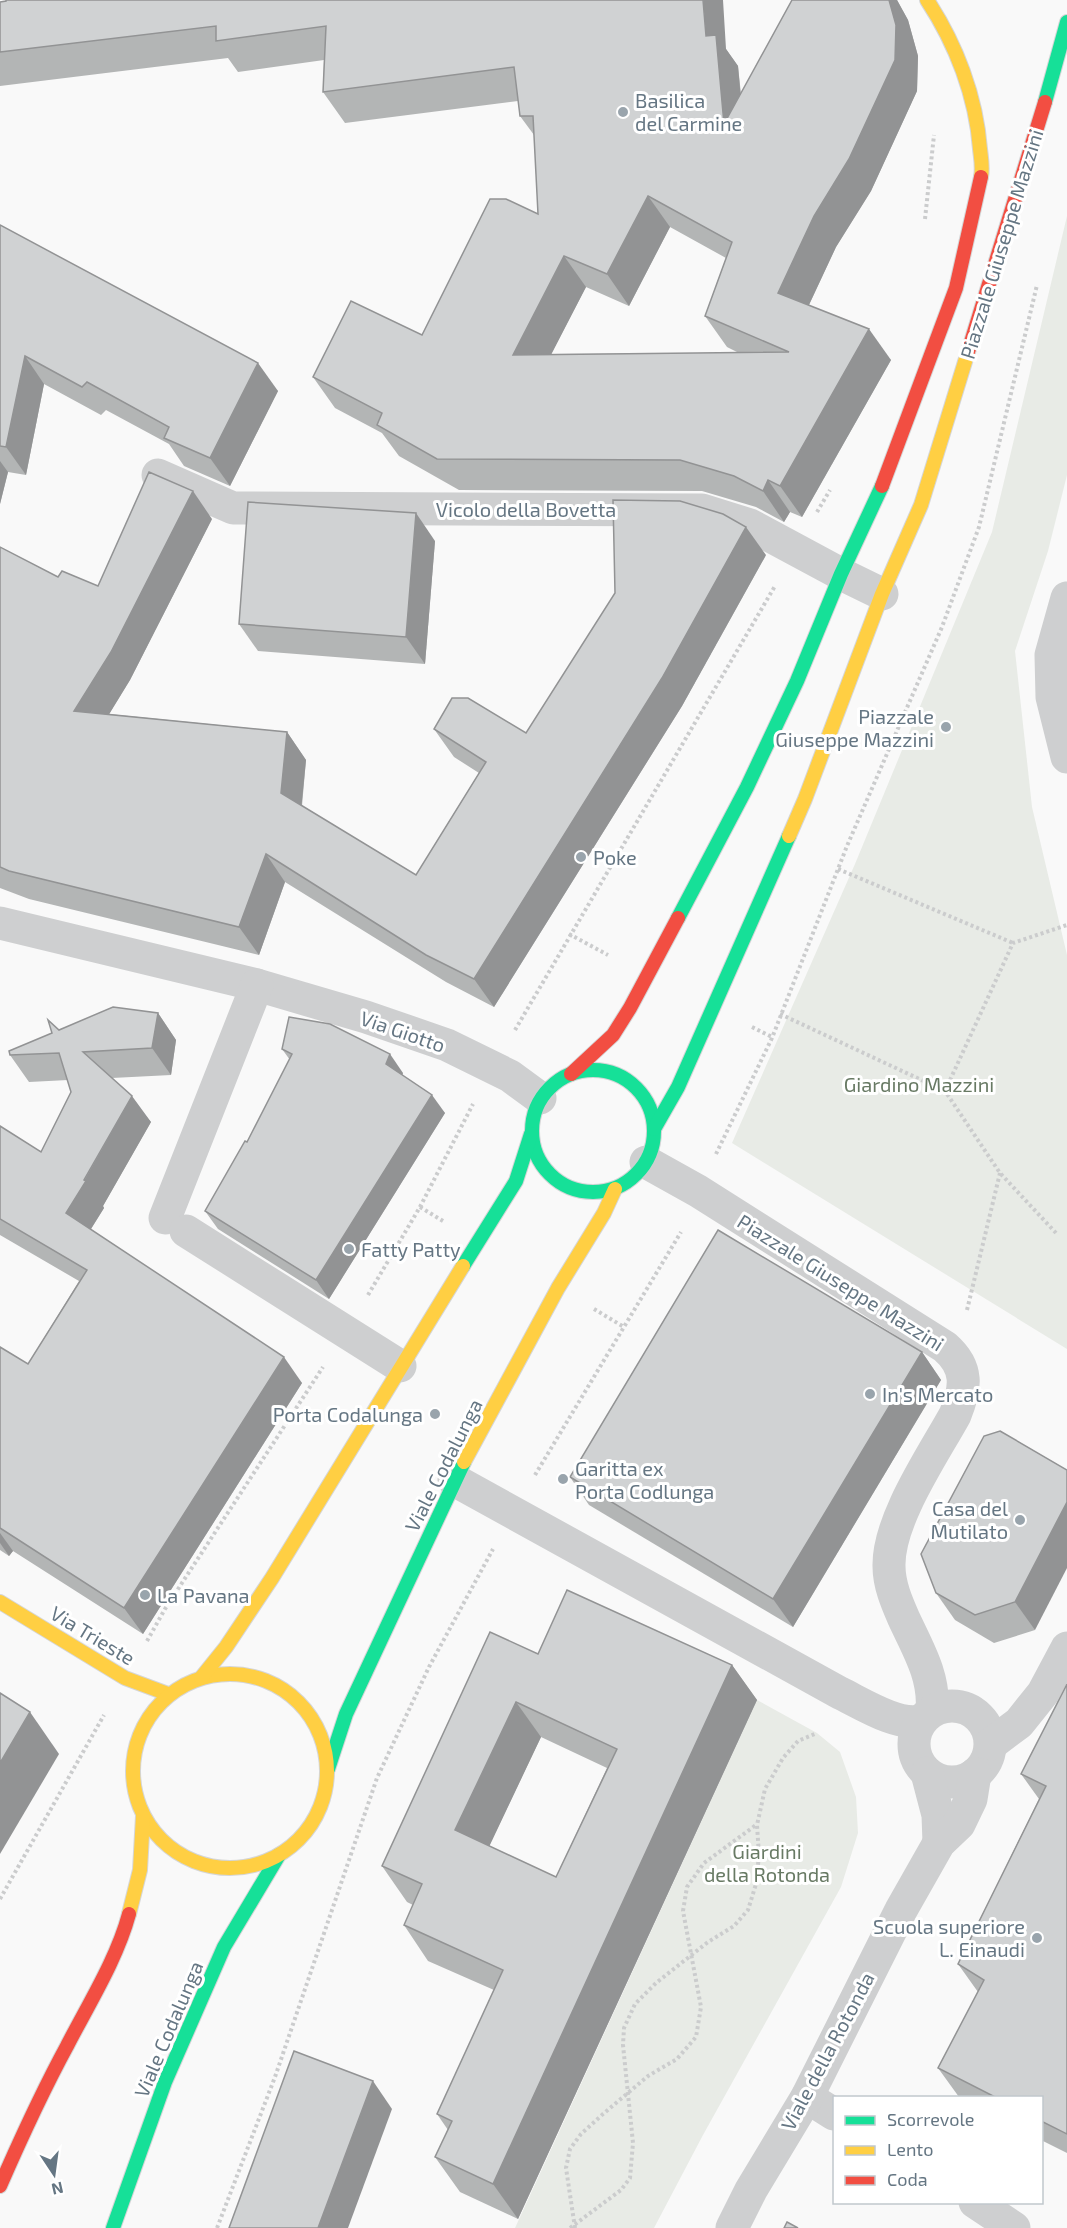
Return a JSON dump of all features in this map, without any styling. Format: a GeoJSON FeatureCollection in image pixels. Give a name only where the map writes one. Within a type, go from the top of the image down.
{"type":"FeatureCollection","features":[{"type":"Feature","properties":{"kind":"street","name":"Piazzale Giuseppe Mazzini"},"geometry":{"type":"LineString","coordinates":[[571,1074],[613,1035],[648,976],[747,787],[797,681],[840,574],[880,491],[952,300],[982,173],[979,134],[968,83],[942,24],[927,0]]}},
{"type":"Feature","properties":{"kind":"street","name":"Piazzale Giuseppe Mazzini"},"geometry":{"type":"LineString","coordinates":[[654,1129],[678,1087],[805,800],[882,594],[921,505],[1047,96],[1067,22]]}},
{"type":"Feature","properties":{"kind":"street","name":"Vicolo della Bovetta"},"geometry":{"type":"LineString","coordinates":[[158,474],[233,508],[702,510],[750,525],[882,594]]}},
{"type":"Feature","properties":{"kind":"street"},"geometry":{"type":"LineString","coordinates":[[1067,598],[1051,656],[1052,697],[1067,757]]}},
{"type":"Feature","properties":{"kind":"street","name":"Via Giotto"},"geometry":{"type":"LineString","coordinates":[[0,923],[257,985],[366,1017],[447,1045],[510,1076],[540,1098]]}},
{"type":"Feature","properties":{"kind":"street"},"geometry":{"type":"LineString","coordinates":[[257,985],[175,1225],[400,1366]]}},
{"type":"Feature","properties":{"kind":"street"},"geometry":{"type":"LineString","coordinates":[[201,1678],[226,1647],[272,1578],[400,1366],[516,1181],[531,1134],[533,1115],[540,1098],[557,1081],[571,1074],[590,1069],[609,1072],[627,1080],[642,1093],[651,1110],[654,1129],[653,1146],[646,1162],[629,1182],[599,1193],[566,1187],[552,1178],[541,1165],[534,1150],[531,1134]]}},
{"type":"Feature","properties":{"kind":"street","name":"Piazzale Giuseppe Mazzini"},"geometry":{"type":"LineString","coordinates":[[646,1162],[698,1191],[945,1347],[954,1355],[961,1367],[963,1388],[955,1415],[904,1507],[888,1565],[893,1591],[931,1680],[933,1697],[926,1716]]}},
{"type":"Feature","properties":{"kind":"street","name":"Viale Codalunga"},"geometry":{"type":"LineString","coordinates":[[328,1768],[346,1714],[454,1480],[558,1288],[604,1214],[615,1189]]}},
{"type":"Feature","properties":{"kind":"street"},"geometry":{"type":"LineString","coordinates":[[454,1480],[840,1693],[895,1719],[915,1722],[944,1706],[958,1705],[970,1710],[986,1724],[991,1744]]}},
{"type":"Feature","properties":{"kind":"street","name":"Via Trieste"},"geometry":{"type":"LineString","coordinates":[[0,1602],[125,1678],[168,1694]]}},
{"type":"Feature","properties":{"kind":"street","name":"Viale della Rotonda"},"geometry":{"type":"LineString","coordinates":[[732,2228],[751,2190],[807,2097],[901,1910],[939,1843],[959,1824],[971,1799],[975,1774],[987,1761],[991,1744],[1019,1723],[1043,1693],[1067,1648]]}},
{"type":"Feature","properties":{"kind":"street"},"geometry":{"type":"LineString","coordinates":[[237,1673],[272,1682],[301,1703],[321,1733],[328,1768],[325,1795],[316,1819],[300,1839],[279,1855],[250,1866],[218,1868],[188,1859],[162,1841],[143,1816],[133,1784],[134,1751],[146,1720],[168,1694],[184,1684],[201,1678],[237,1673]]}},
{"type":"Feature","properties":{"kind":"street"},"geometry":{"type":"LineString","coordinates":[[970,1710],[989,1710],[1043,1693]]}},
{"type":"Feature","properties":{"kind":"street"},"geometry":{"type":"LineString","coordinates":[[926,1716],[914,1734],[914,1749],[918,1763],[927,1773],[943,1782],[960,1782],[975,1774]]}},
{"type":"Feature","properties":{"kind":"street"},"geometry":{"type":"LineString","coordinates":[[927,1773],[938,1815],[939,1843]]}},
{"type":"Feature","properties":{"kind":"street"},"geometry":{"type":"LineString","coordinates":[[0,2186],[33,2109],[100,1983],[126,1925],[140,1870],[143,1816]]}},
{"type":"Feature","properties":{"kind":"street","name":"Viale Codalunga"},"geometry":{"type":"LineString","coordinates":[[112,2228],[165,2082],[224,1947],[279,1855]]}},
{"type":"Feature","properties":{"kind":"street"},"geometry":{"type":"LineString","coordinates":[[807,2097],[833,2113]]}},
{"type":"Feature","properties":{"kind":"street"},"geometry":{"type":"LineString","coordinates":[[978,2204],[1014,2228]]}},
{"type":"Feature","properties":{"kind":"path"},"geometry":{"type":"LineString","coordinates":[[724,1138],[772,1038],[837,869],[942,627],[979,527],[1039,277]]}},
{"type":"Feature","properties":{"kind":"path"},"geometry":{"type":"LineString","coordinates":[[837,869],[1013,943],[1067,925]]}},
{"type":"Feature","properties":{"kind":"path"},"geometry":{"type":"LineString","coordinates":[[945,1091],[1013,943]]}},
{"type":"Feature","properties":{"kind":"path"},"geometry":{"type":"LineString","coordinates":[[780,1014],[945,1091],[1000,1173],[1056,1233]]}},
{"type":"Feature","properties":{"kind":"path"},"geometry":{"type":"LineString","coordinates":[[145,1644],[165,1609],[347,1332],[420,1207],[474,1103]]}},
{"type":"Feature","properties":{"kind":"path"},"geometry":{"type":"LineString","coordinates":[[966,1314],[1000,1173]]}},
{"type":"Feature","properties":{"kind":"path"},"geometry":{"type":"LineString","coordinates":[[218,2228],[275,2077],[377,1778],[429,1666],[512,1513],[680,1232]]}},
{"type":"Feature","properties":{"kind":"path"},"geometry":{"type":"LineString","coordinates":[[0,1899],[108,1708]]}},
{"type":"Feature","properties":{"kind":"path"},"geometry":{"type":"LineString","coordinates":[[570,2228],[621,2190],[630,2178],[633,2143],[623,2045],[624,2028],[635,2004],[656,1983],[708,1942],[734,1926],[748,1910],[756,1884],[759,1856],[757,1825],[765,1789],[783,1758],[798,1741],[817,1733]]}},
{"type":"Feature","properties":{"kind":"path"},"geometry":{"type":"LineString","coordinates":[[575,2225],[566,2168],[570,2149],[581,2134],[648,2076],[677,2059],[696,2037],[701,2007],[683,1911],[687,1887],[704,1863],[757,1825]]}},
{"type":"Feature","properties":{"kind":"green space","name":"Giardino Mazzini"},"geometry":{"type":"Polygon","coordinates":[[[1067,216],[1067,475],[1048,551],[1015,651],[1032,807],[1067,955],[1067,1349],[732,1143],[855,864],[992,532],[1067,216]]]}},
{"type":"Feature","properties":{"kind":"green space","name":"Giardini della Rotonda"},"geometry":{"type":"Polygon","coordinates":[[[757,1700],[817,1733],[840,1752],[856,1797],[858,1833],[841,1887],[654,2228],[515,2228],[757,1700]]]}},
{"type":"Feature","properties":{"kind":"building"},"geometry":{"type":"Polygon","coordinates":[[[703,0],[706,36],[716,35],[724,124],[792,0],[889,0],[896,25],[895,60],[849,159],[814,216],[778,293],[869,329],[780,486],[768,480],[763,491],[734,476],[680,460],[437,459],[377,425],[382,413],[313,377],[351,301],[422,335],[490,199],[506,199],[538,214],[533,116],[520,116],[514,67],[323,92],[326,26],[216,41],[216,26],[0,52],[0,2],[703,0]],[[648,196],[607,274],[564,256],[513,355],[789,352],[705,316],[732,242],[648,196]]]}},
{"type":"Feature","properties":{"kind":"building"},"geometry":{"type":"Polygon","coordinates":[[[0,225],[258,363],[210,458],[164,438],[169,427],[87,382],[82,387],[25,356],[6,447],[0,446],[0,225]]]}},
{"type":"Feature","properties":{"kind":"building"},"geometry":{"type":"Polygon","coordinates":[[[149,472],[193,491],[111,652],[74,711],[287,732],[281,793],[416,875],[486,762],[434,729],[452,698],[468,698],[526,733],[615,593],[613,500],[680,501],[723,514],[746,527],[662,678],[474,979],[426,955],[266,854],[239,927],[0,867],[0,547],[58,577],[62,571],[98,586],[149,472]]]}},
{"type":"Feature","properties":{"kind":"building"},"geometry":{"type":"Polygon","coordinates":[[[248,502],[416,513],[406,637],[239,624],[248,502]]]}},
{"type":"Feature","properties":{"kind":"building"},"geometry":{"type":"Polygon","coordinates":[[[113,1007],[158,1013],[152,1048],[83,1052],[132,1096],[66,1213],[284,1357],[124,1608],[0,1528],[0,1347],[28,1364],[87,1270],[0,1219],[0,1126],[41,1152],[71,1092],[59,1053],[10,1055],[9,1051],[52,1033],[48,1020],[59,1030],[113,1007]]]}},
{"type":"Feature","properties":{"kind":"building"},"geometry":{"type":"Polygon","coordinates":[[[289,1017],[330,1024],[390,1054],[386,1064],[432,1095],[316,1280],[205,1211],[245,1141],[247,1142],[292,1054],[282,1049],[289,1017]]]}},
{"type":"Feature","properties":{"kind":"building"},"geometry":{"type":"Polygon","coordinates":[[[718,1230],[922,1352],[773,1599],[570,1477],[718,1230]]]}},
{"type":"Feature","properties":{"kind":"building","name":"Casa del Mutilato"},"geometry":{"type":"Polygon","coordinates":[[[1000,1431],[1067,1470],[1067,1502],[1015,1602],[975,1615],[936,1593],[921,1554],[984,1436],[1000,1431]]]}},
{"type":"Feature","properties":{"kind":"building"},"geometry":{"type":"Polygon","coordinates":[[[567,1590],[732,1665],[493,2184],[435,2157],[452,2121],[437,2114],[503,1970],[404,1925],[422,1884],[382,1866],[490,1632],[538,1654],[567,1590]],[[516,1702],[455,1830],[556,1877],[617,1749],[516,1702]]]}},
{"type":"Feature","properties":{"kind":"building","name":"Scuola superiore L. Einaudi"},"geometry":{"type":"Polygon","coordinates":[[[1067,1684],[1067,2134],[1043,2122],[1043,2096],[993,2096],[938,2068],[984,1980],[958,1964],[1046,1786],[1021,1774],[1067,1684]]]}},
{"type":"Feature","properties":{"kind":"building"},"geometry":{"type":"Polygon","coordinates":[[[0,1693],[30,1712],[0,1763],[0,1693]]]}},
{"type":"Feature","properties":{"kind":"building"},"geometry":{"type":"Polygon","coordinates":[[[294,2051],[373,2081],[318,2228],[229,2228],[294,2051]]]}},
{"type":"Feature","properties":{"kind":"building"},"geometry":{"type":"Polygon","coordinates":[[[787,2222],[798,2228],[784,2228],[787,2222]]]}},
{"type":"Feature","properties":{"kind":"traffic: fast"},"geometry":{"type":"LineString","coordinates":[[1045,102],[1067,22]]}},
{"type":"Feature","properties":{"kind":"traffic: fast"},"geometry":{"type":"LineString","coordinates":[[678,918],[747,787],[797,681],[841,574],[882,486]]}},
{"type":"Feature","properties":{"kind":"traffic: fast"},"geometry":{"type":"LineString","coordinates":[[654,1129],[678,1087],[789,836]]}},
{"type":"Feature","properties":{"kind":"traffic: fast"},"geometry":{"type":"LineString","coordinates":[[593,1070],[616,1074],[636,1088],[650,1108],[654,1131],[650,1154],[636,1174],[616,1188],[593,1192],[570,1188],[550,1174],[536,1154],[532,1131],[536,1108],[550,1088],[570,1074],[593,1070]]}},
{"type":"Feature","properties":{"kind":"traffic: fast"},"geometry":{"type":"LineString","coordinates":[[463,1266],[516,1181],[531,1134]]}},
{"type":"Feature","properties":{"kind":"traffic: fast"},"geometry":{"type":"LineString","coordinates":[[328,1769],[346,1714],[464,1462]]}},
{"type":"Feature","properties":{"kind":"traffic: fast"},"geometry":{"type":"LineString","coordinates":[[113,2228],[165,2082],[224,1947],[279,1855]]}},
{"type":"Feature","properties":{"kind":"traffic: slow"},"geometry":{"type":"LineString","coordinates":[[927,0],[947,34],[969,90],[978,129],[982,163],[981,177]]}},
{"type":"Feature","properties":{"kind":"traffic: slow"},"geometry":{"type":"LineString","coordinates":[[789,836],[882,594],[921,505],[968,352]]}},
{"type":"Feature","properties":{"kind":"traffic: slow"},"geometry":{"type":"LineString","coordinates":[[464,1462],[558,1288],[604,1213],[615,1189]]}},
{"type":"Feature","properties":{"kind":"traffic: slow"},"geometry":{"type":"LineString","coordinates":[[201,1678],[226,1647],[272,1578],[463,1266]]}},
{"type":"Feature","properties":{"kind":"traffic: slow"},"geometry":{"type":"LineString","coordinates":[[0,1602],[125,1678],[168,1694]]}},
{"type":"Feature","properties":{"kind":"traffic: slow"},"geometry":{"type":"LineString","coordinates":[[220,1674],[240,1674],[276,1685],[299,1702],[311,1717],[320,1734],[327,1761],[327,1771],[327,1781],[320,1808],[311,1825],[299,1840],[284,1852],[267,1861],[240,1868],[220,1868],[184,1857],[155,1833],[144,1817],[137,1799],[133,1781],[133,1761],[144,1725],[168,1696],[184,1685],[202,1678],[220,1674]]}},
{"type":"Feature","properties":{"kind":"traffic: slow"},"geometry":{"type":"LineString","coordinates":[[129,1914],[140,1870],[143,1816]]}},
{"type":"Feature","properties":{"kind":"traffic: jam"},"geometry":{"type":"LineString","coordinates":[[968,352],[1045,102]]}},
{"type":"Feature","properties":{"kind":"traffic: jam"},"geometry":{"type":"LineString","coordinates":[[882,486],[956,288],[981,177]]}},
{"type":"Feature","properties":{"kind":"traffic: jam"},"geometry":{"type":"LineString","coordinates":[[571,1074],[613,1035],[678,918]]}},
{"type":"Feature","properties":{"kind":"traffic: jam"},"geometry":{"type":"LineString","coordinates":[[0,2186],[40,2098],[110,1965],[129,1914]]}},
{"type":"Feature","properties":{"kind":"place","name":"Basilica del Carmine"},"geometry":{"type":"Point","coordinates":[623,112]}},
{"type":"Feature","properties":{"kind":"place","name":"Piazzale Giuseppe Mazzini"},"geometry":{"type":"Point","coordinates":[946,727]}},
{"type":"Feature","properties":{"kind":"place","name":"Poke"},"geometry":{"type":"Point","coordinates":[581,857]}},
{"type":"Feature","properties":{"kind":"place","name":"Fatty Patty"},"geometry":{"type":"Point","coordinates":[349,1249]}},
{"type":"Feature","properties":{"kind":"place","name":"In's Mercato"},"geometry":{"type":"Point","coordinates":[870,1394]}},
{"type":"Feature","properties":{"kind":"place","name":"Porta Codalunga"},"geometry":{"type":"Point","coordinates":[435,1414]}},
{"type":"Feature","properties":{"kind":"place","name":"Garitta ex Porta Codlunga"},"geometry":{"type":"Point","coordinates":[563,1479]}},
{"type":"Feature","properties":{"kind":"place","name":"Casa del Mutilato"},"geometry":{"type":"Point","coordinates":[1020,1520]}},
{"type":"Feature","properties":{"kind":"place","name":"La Pavana"},"geometry":{"type":"Point","coordinates":[145,1595]}},
{"type":"Feature","properties":{"kind":"place","name":"Scuola superiore L. Einaudi"},"geometry":{"type":"Point","coordinates":[1037,1938]}}]}
